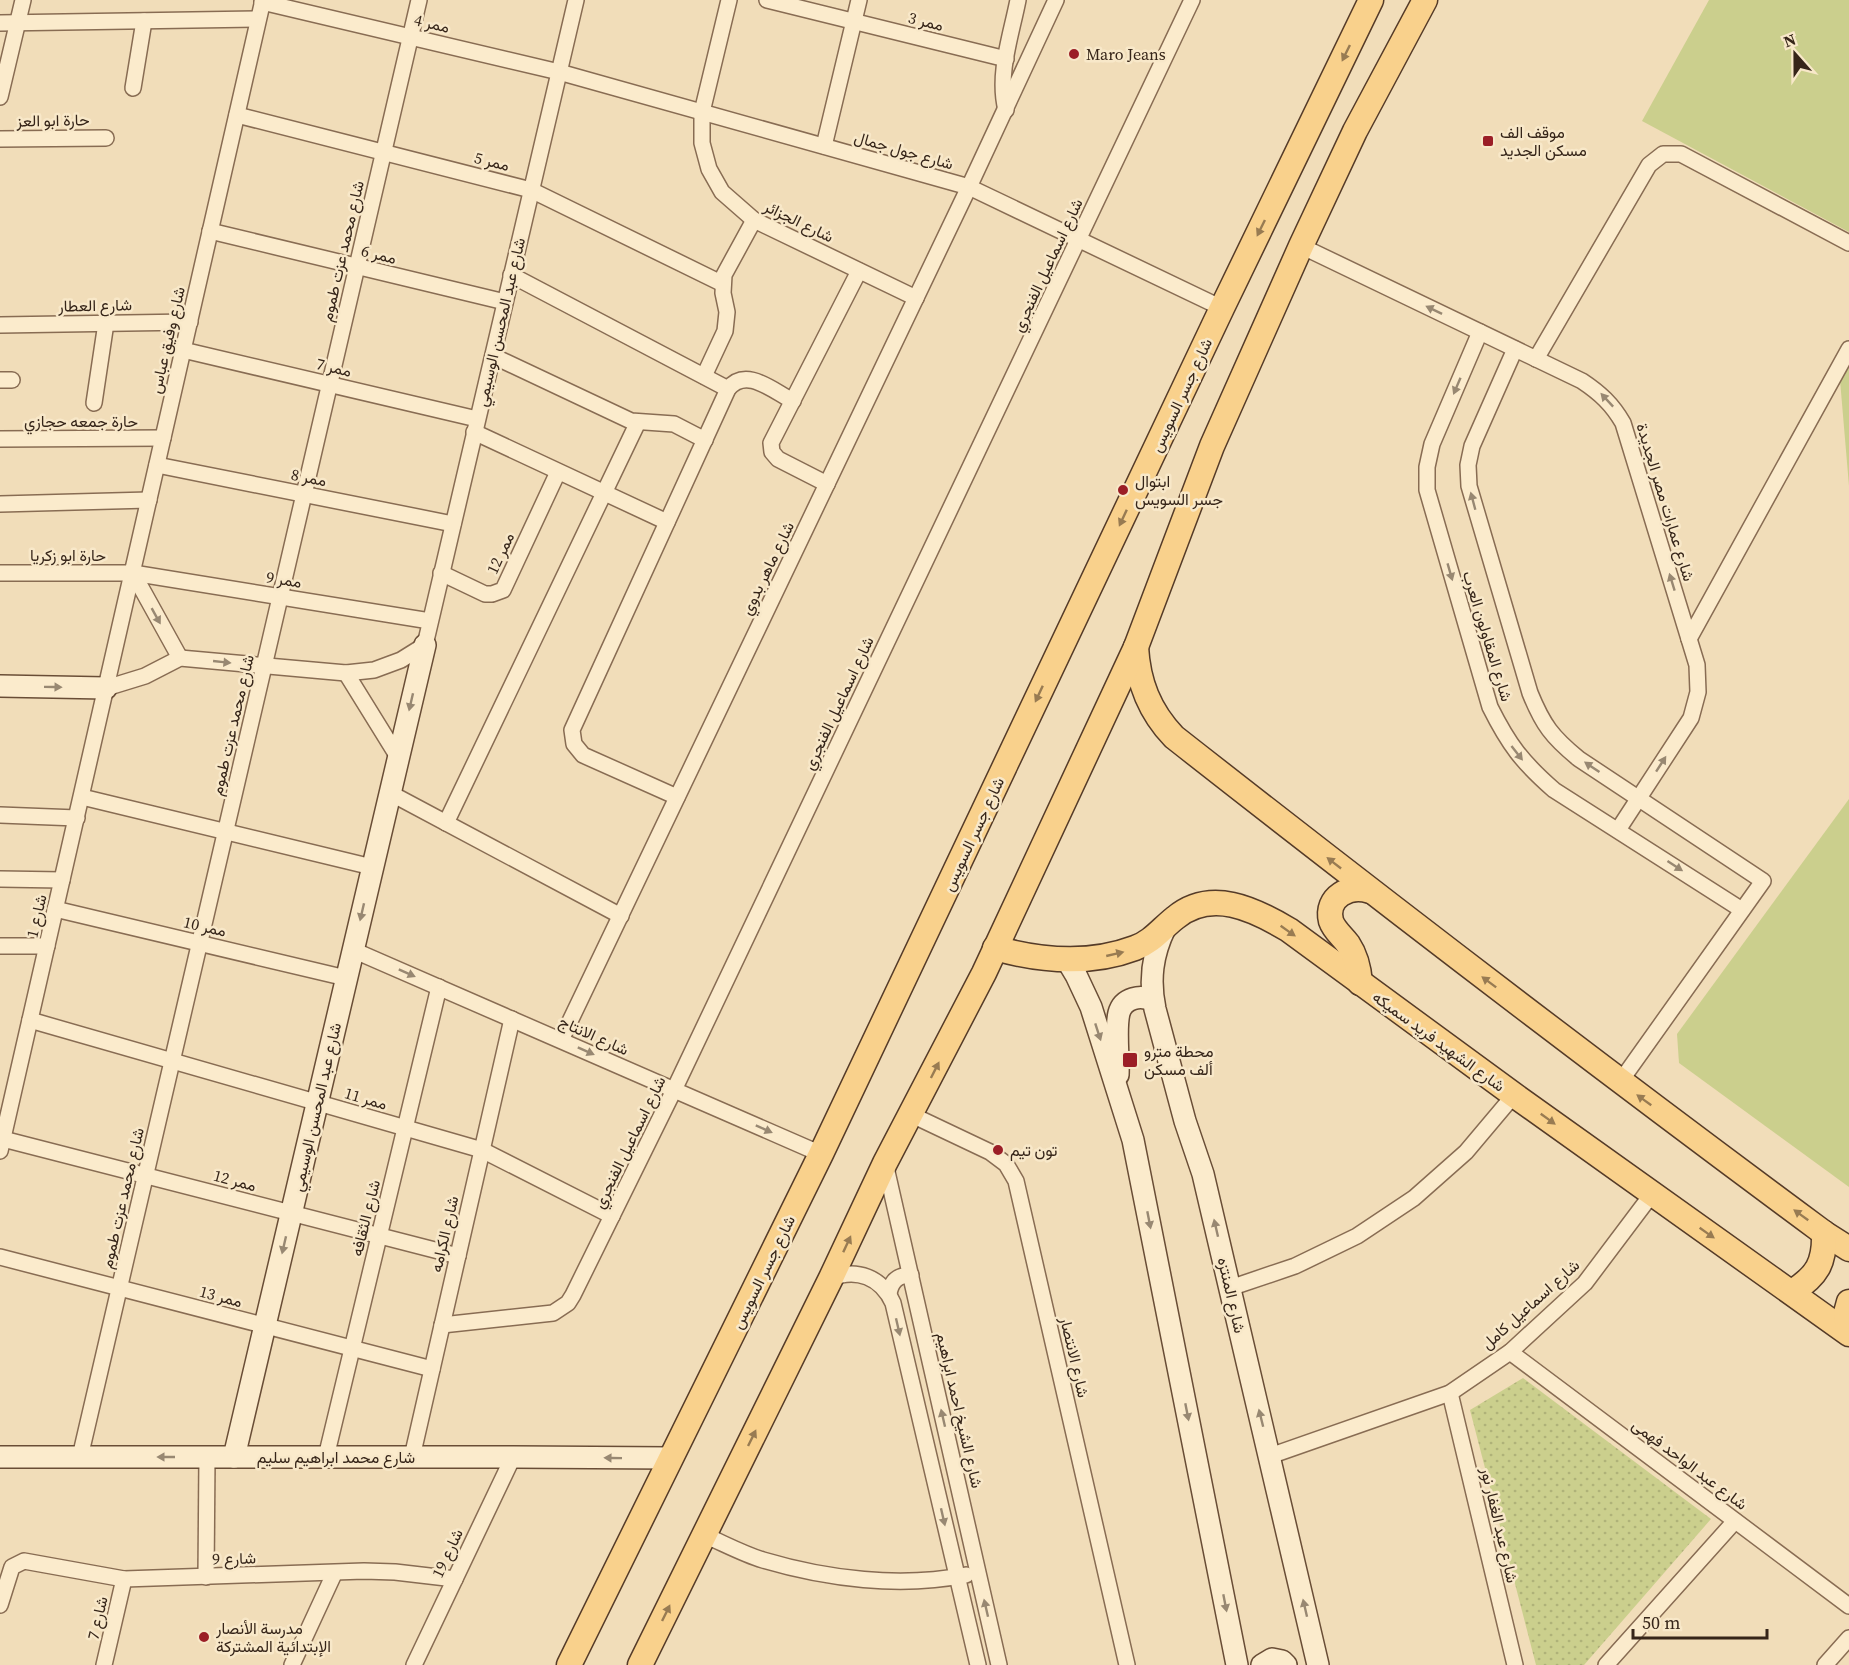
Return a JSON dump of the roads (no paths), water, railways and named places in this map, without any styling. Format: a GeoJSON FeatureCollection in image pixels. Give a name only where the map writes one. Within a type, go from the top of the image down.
{"type":"FeatureCollection","features":[{"type":"Feature","properties":{"kind":"main road","name":"شارع جسر السويس"},"geometry":{"type":"LineString","coordinates":[[569,1665],[821,1154],[1222,308],[1371,0]]}},
{"type":"Feature","properties":{"kind":"main road"},"geometry":{"type":"LineString","coordinates":[[640,1665],[831,1278],[885,1163],[912,1115],[995,948],[1136,647],[1212,446],[1301,246],[1355,131],[1425,0]]}},
{"type":"Feature","properties":{"kind":"main road"},"geometry":{"type":"LineString","coordinates":[[1136,647],[1143,691],[1157,717],[1174,736],[1370,891],[1620,1082],[1824,1233],[1849,1249]]}},
{"type":"Feature","properties":{"kind":"main road"},"geometry":{"type":"LineString","coordinates":[[1360,983],[1353,952],[1334,928],[1331,914],[1335,901],[1347,890],[1362,888],[1370,891]]}},
{"type":"Feature","properties":{"kind":"main road","name":"شارع الشهيد فريد سميكه"},"geometry":{"type":"LineString","coordinates":[[995,948],[1019,955],[1067,960],[1102,956],[1136,948],[1156,937],[1179,915],[1195,906],[1207,903],[1231,904],[1258,913],[1274,921],[1848,1333]]}},
{"type":"Feature","properties":{"kind":"main road"},"geometry":{"type":"LineString","coordinates":[[1792,1292],[1808,1282],[1819,1268],[1825,1251],[1824,1233]]}},
{"type":"Feature","properties":{"kind":"main road"},"geometry":{"type":"LineString","coordinates":[[1848,1333],[1846,1313],[1849,1302]]}},
{"type":"Feature","properties":{"kind":"street"},"geometry":{"type":"LineString","coordinates":[[0,97],[22,0]]}},
{"type":"Feature","properties":{"kind":"street","name":"شارع محمد عزت طموم"},"geometry":{"type":"LineString","coordinates":[[80,1457],[418,0]]}},
{"type":"Feature","properties":{"kind":"street","name":"شارع عبد المحسن الوسيمي"},"geometry":{"type":"LineString","coordinates":[[234,1457],[576,0]]}},
{"type":"Feature","properties":{"kind":"street","name":"شارع الجزائر"},"geometry":{"type":"LineString","coordinates":[[729,0],[702,112],[702,143],[709,169],[722,192],[754,220],[916,298]]}},
{"type":"Feature","properties":{"kind":"street","name":"ممر 3"},"geometry":{"type":"LineString","coordinates":[[767,0],[1006,59]]}},
{"type":"Feature","properties":{"kind":"street"},"geometry":{"type":"LineString","coordinates":[[824,146],[859,0]]}},
{"type":"Feature","properties":{"kind":"street"},"geometry":{"type":"LineString","coordinates":[[1006,110],[1002,93],[1002,76],[1018,0]]}},
{"type":"Feature","properties":{"kind":"street","name":"شارع ماهر بدوي"},"geometry":{"type":"LineString","coordinates":[[561,1040],[1006,110],[1056,0]]}},
{"type":"Feature","properties":{"kind":"street","name":"شارع اسماعيل الفنجري"},"geometry":{"type":"LineString","coordinates":[[442,1325],[553,1313],[561,1309],[573,1295],[674,1090],[1192,0]]}},
{"type":"Feature","properties":{"kind":"street","name":"ممر 4"},"geometry":{"type":"LineString","coordinates":[[262,1],[559,72]]}},
{"type":"Feature","properties":{"kind":"street","name":"شارع وفيق عباس"},"geometry":{"type":"LineString","coordinates":[[106,688],[262,1]]}},
{"type":"Feature","properties":{"kind":"street"},"geometry":{"type":"LineString","coordinates":[[0,23],[258,19]]}},
{"type":"Feature","properties":{"kind":"street"},"geometry":{"type":"LineString","coordinates":[[133,88],[144,21]]}},
{"type":"Feature","properties":{"kind":"street","name":"شارع جول جمال"},"geometry":{"type":"LineString","coordinates":[[559,72],[969,187],[1222,308]]}},
{"type":"Feature","properties":{"kind":"street","name":"ممر 5"},"geometry":{"type":"LineString","coordinates":[[237,115],[531,190],[723,284]]}},
{"type":"Feature","properties":{"kind":"street","name":"حارة ابو العز"},"geometry":{"type":"LineString","coordinates":[[0,139],[106,138]]}},
{"type":"Feature","properties":{"kind":"street"},"geometry":{"type":"LineString","coordinates":[[1536,358],[1649,165],[1663,154],[1681,154],[1849,243]]}},
{"type":"Feature","properties":{"kind":"street"},"geometry":{"type":"LineString","coordinates":[[704,376],[725,331],[724,275],[754,220]]}},
{"type":"Feature","properties":{"kind":"street","name":"ممر 6"},"geometry":{"type":"LineString","coordinates":[[210,231],[505,302]]}},
{"type":"Feature","properties":{"kind":"street","name":"شارع عمارات مصر الجديدة"},"geometry":{"type":"LineString","coordinates":[[1301,246],[1582,381],[1600,392],[1614,407],[1623,423],[1697,665],[1698,692],[1691,718],[1618,830]]}},
{"type":"Feature","properties":{"kind":"street"},"geometry":{"type":"LineString","coordinates":[[827,484],[778,459],[772,452],[771,443],[859,271]]}},
{"type":"Feature","properties":{"kind":"street"},"geometry":{"type":"LineString","coordinates":[[512,275],[728,389]]}},
{"type":"Feature","properties":{"kind":"street","name":"شارع العطار"},"geometry":{"type":"LineString","coordinates":[[0,325],[190,322]]}},
{"type":"Feature","properties":{"kind":"street"},"geometry":{"type":"LineString","coordinates":[[94,404],[106,323]]}},
{"type":"Feature","properties":{"kind":"street","name":"شارع المقاولون العرب"},"geometry":{"type":"LineString","coordinates":[[1480,332],[1432,444],[1427,467],[1427,490],[1490,707],[1506,738],[1528,766],[1554,790],[1742,909],[1763,881],[1579,759],[1557,741],[1540,718],[1530,693],[1469,486],[1468,465],[1472,446],[1515,349]]}},
{"type":"Feature","properties":{"kind":"street"},"geometry":{"type":"LineString","coordinates":[[1689,639],[1849,349]]}},
{"type":"Feature","properties":{"kind":"street","name":"ممر 7"},"geometry":{"type":"LineString","coordinates":[[183,350],[329,384],[476,426],[558,472],[667,522]]}},
{"type":"Feature","properties":{"kind":"street"},"geometry":{"type":"LineString","coordinates":[[492,356],[631,421],[674,424],[705,440]]}},
{"type":"Feature","properties":{"kind":"street"},"geometry":{"type":"LineString","coordinates":[[677,797],[583,755],[574,744],[572,730],[728,389],[737,380],[750,378],[793,401]]}},
{"type":"Feature","properties":{"kind":"street"},"geometry":{"type":"LineString","coordinates":[[447,823],[638,422]]}},
{"type":"Feature","properties":{"kind":"street","name":"حارة جمعه حجازي"},"geometry":{"type":"LineString","coordinates":[[0,440],[163,438]]}},
{"type":"Feature","properties":{"kind":"street","name":"ممر 8"},"geometry":{"type":"LineString","coordinates":[[157,465],[453,524]]}},
{"type":"Feature","properties":{"kind":"street","name":"ممر 12"},"geometry":{"type":"LineString","coordinates":[[441,573],[485,594],[503,590],[558,472]]}},
{"type":"Feature","properties":{"kind":"street"},"geometry":{"type":"LineString","coordinates":[[0,504],[150,500]]}},
{"type":"Feature","properties":{"kind":"street","name":"حارة ابو زكريا"},"geometry":{"type":"LineString","coordinates":[[1,573],[133,573]]}},
{"type":"Feature","properties":{"kind":"street"},"geometry":{"type":"LineString","coordinates":[[133,573],[180,658]]}},
{"type":"Feature","properties":{"kind":"street","name":"ممر 9"},"geometry":{"type":"LineString","coordinates":[[133,573],[430,621]]}},
{"type":"Feature","properties":{"kind":"street"},"geometry":{"type":"LineString","coordinates":[[0,686],[106,688],[145,676],[180,658],[346,673],[374,670],[401,660],[424,645]]}},
{"type":"Feature","properties":{"kind":"street"},"geometry":{"type":"LineString","coordinates":[[346,673],[398,757]]}},
{"type":"Feature","properties":{"kind":"street","name":"شارع 1"},"geometry":{"type":"LineString","coordinates":[[1,1145],[7,1087],[30,1020],[106,688]]}},
{"type":"Feature","properties":{"kind":"street"},"geometry":{"type":"LineString","coordinates":[[390,793],[621,916]]}},
{"type":"Feature","properties":{"kind":"street"},"geometry":{"type":"LineString","coordinates":[[82,797],[372,867]]}},
{"type":"Feature","properties":{"kind":"street"},"geometry":{"type":"LineString","coordinates":[[0,815],[77,818]]}},
{"type":"Feature","properties":{"kind":"street"},"geometry":{"type":"LineString","coordinates":[[0,879],[62,880]]}},
{"type":"Feature","properties":{"kind":"street","name":"ممر 10"},"geometry":{"type":"LineString","coordinates":[[56,909],[346,978]]}},
{"type":"Feature","properties":{"kind":"street"},"geometry":{"type":"LineString","coordinates":[[1620,1082],[1742,909]]}},
{"type":"Feature","properties":{"kind":"street","name":"شارع المنتزه"},"geometry":{"type":"LineString","coordinates":[[1165,928],[1152,965],[1153,1001],[1185,1121],[1203,1174],[1318,1665]]}},
{"type":"Feature","properties":{"kind":"street"},"geometry":{"type":"LineString","coordinates":[[0,946],[47,946]]}},
{"type":"Feature","properties":{"kind":"street","name":"شارع الانتاج"},"geometry":{"type":"LineString","coordinates":[[353,950],[821,1154]]}},
{"type":"Feature","properties":{"kind":"street"},"geometry":{"type":"LineString","coordinates":[[1067,960],[1091,1007],[1132,1140],[1238,1665]]}},
{"type":"Feature","properties":{"kind":"street","name":"شارع الثقافه"},"geometry":{"type":"LineString","coordinates":[[326,1457],[439,987]]}},
{"type":"Feature","properties":{"kind":"street"},"geometry":{"type":"LineString","coordinates":[[1118,1090],[1118,1020],[1121,1008],[1129,1000],[1135,998],[1148,998],[1153,1001]]}},
{"type":"Feature","properties":{"kind":"street","name":"شارع الكرامه"},"geometry":{"type":"LineString","coordinates":[[412,1457],[512,1019]]}},
{"type":"Feature","properties":{"kind":"street","name":"ممر 11"},"geometry":{"type":"LineString","coordinates":[[30,1020],[482,1149],[612,1216]]}},
{"type":"Feature","properties":{"kind":"street"},"geometry":{"type":"LineString","coordinates":[[1230,1288],[1295,1266],[1357,1236],[1414,1198],[1466,1152],[1514,1095]]}},
{"type":"Feature","properties":{"kind":"street","name":"شارع الانتصار"},"geometry":{"type":"LineString","coordinates":[[912,1115],[990,1152],[1006,1164],[1016,1181],[1127,1665]]}},
{"type":"Feature","properties":{"kind":"street","name":"ممر 12"},"geometry":{"type":"LineString","coordinates":[[1,1145],[146,1176],[458,1256]]}},
{"type":"Feature","properties":{"kind":"street","name":"شارع الشيخ احمد ابراهيم"},"geometry":{"type":"LineString","coordinates":[[885,1163],[999,1665]]}},
{"type":"Feature","properties":{"kind":"street","name":"شارع اسماعيل كامل"},"geometry":{"type":"LineString","coordinates":[[1270,1456],[1450,1393],[1510,1352],[1585,1283],[1652,1194]]}},
{"type":"Feature","properties":{"kind":"street","name":"ممر 13"},"geometry":{"type":"LineString","coordinates":[[0,1257],[432,1369]]}},
{"type":"Feature","properties":{"kind":"street"},"geometry":{"type":"LineString","coordinates":[[831,1278],[848,1273],[866,1276],[875,1280],[889,1294],[978,1665]]}},
{"type":"Feature","properties":{"kind":"street"},"geometry":{"type":"LineString","coordinates":[[889,1294],[890,1287],[898,1277],[910,1275]]}},
{"type":"Feature","properties":{"kind":"street","name":"شارع عبد الواحد فهمى"},"geometry":{"type":"LineString","coordinates":[[1510,1352],[1849,1606]]}},
{"type":"Feature","properties":{"kind":"street","name":"شارع عبد الغفار نور"},"geometry":{"type":"LineString","coordinates":[[1450,1393],[1515,1665]]}},
{"type":"Feature","properties":{"kind":"street","name":"شارع 19"},"geometry":{"type":"LineString","coordinates":[[414,1665],[513,1456]]}},
{"type":"Feature","properties":{"kind":"street","name":"شارع محمد ابراهيم سليم"},"geometry":{"type":"LineString","coordinates":[[0,1457],[672,1458]]}},
{"type":"Feature","properties":{"kind":"street"},"geometry":{"type":"LineString","coordinates":[[206,1577],[207,1457]]}},
{"type":"Feature","properties":{"kind":"street"},"geometry":{"type":"LineString","coordinates":[[1606,1665],[1735,1521]]}},
{"type":"Feature","properties":{"kind":"street"},"geometry":{"type":"LineString","coordinates":[[704,1535],[761,1559],[826,1576],[893,1581],[957,1577],[978,1573]]}},
{"type":"Feature","properties":{"kind":"street","name":"شارع 9"},"geometry":{"type":"LineString","coordinates":[[0,1605],[10,1572],[16,1564],[24,1561],[124,1579],[394,1572],[455,1580]]}},
{"type":"Feature","properties":{"kind":"street"},"geometry":{"type":"LineString","coordinates":[[292,1665],[334,1574]]}},
{"type":"Feature","properties":{"kind":"street","name":"شارع 7"},"geometry":{"type":"LineString","coordinates":[[104,1665],[124,1579]]}},
{"type":"Feature","properties":{"kind":"street"},"geometry":{"type":"LineString","coordinates":[[1825,1665],[1849,1638]]}},
{"type":"Feature","properties":{"kind":"street"},"geometry":{"type":"LineString","coordinates":[[1262,1665],[1272,1659],[1282,1660],[1286,1665]]}},
{"type":"Feature","properties":{"kind":"place","name":"Maro Jeans"},"geometry":{"type":"Point","coordinates":[1074,54]}},
{"type":"Feature","properties":{"kind":"place","name":"موقف الف مسكن الجديد"},"geometry":{"type":"Point","coordinates":[1488,141]}},
{"type":"Feature","properties":{"kind":"place","name":"ابتوال جسر السويس"},"geometry":{"type":"Point","coordinates":[1123,490]}},
{"type":"Feature","properties":{"kind":"place","name":"محطة مترو ألف مسكن"},"geometry":{"type":"Point","coordinates":[1130,1060]}},
{"type":"Feature","properties":{"kind":"place","name":"تون تيم"},"geometry":{"type":"Point","coordinates":[998,1150]}},
{"type":"Feature","properties":{"kind":"place","name":"مدرسة الأنصار الإبتدائية المشتركة"},"geometry":{"type":"Point","coordinates":[204,1637]}}]}
